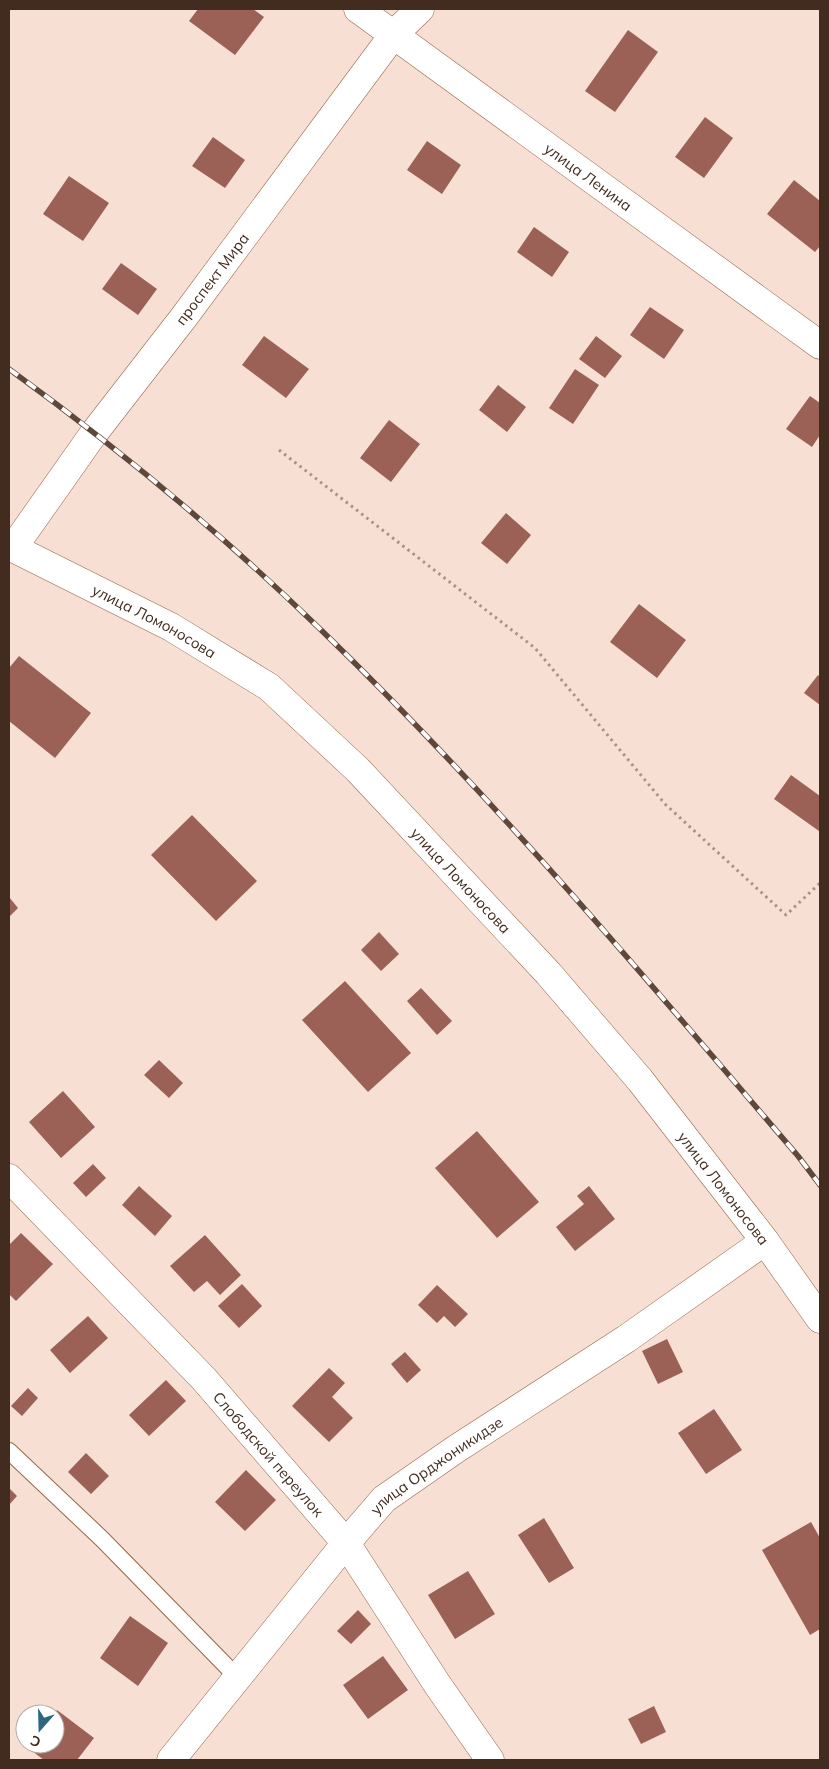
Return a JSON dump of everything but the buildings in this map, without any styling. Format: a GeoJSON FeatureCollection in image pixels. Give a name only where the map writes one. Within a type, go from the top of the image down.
{"type":"FeatureCollection","features":[{"type":"Feature","properties":{"kind":"street","name":"улица Ленина"},"geometry":{"type":"LineString","coordinates":[[358,9],[820,345]]}},
{"type":"Feature","properties":{"kind":"street","name":"проспект Мира"},"geometry":{"type":"LineString","coordinates":[[10,549],[94,433],[184,317],[394,34],[420,9]]}},
{"type":"Feature","properties":{"kind":"street","name":"улица Ломоносова"},"geometry":{"type":"LineString","coordinates":[[10,549],[171,627],[269,687],[309,723],[358,770],[548,973],[640,1080],[764,1241],[820,1319]]}},
{"type":"Feature","properties":{"kind":"street","name":"Слободской переулок"},"geometry":{"type":"LineString","coordinates":[[9,1178],[204,1379],[346,1542],[437,1684],[490,1760]]}},
{"type":"Feature","properties":{"kind":"street","name":"улица Орджоникидзе"},"geometry":{"type":"LineString","coordinates":[[171,1760],[346,1542],[384,1500],[456,1449],[626,1338],[764,1241]]}},
{"type":"Feature","properties":{"kind":"lane"},"geometry":{"type":"LineString","coordinates":[[9,1451],[102,1539],[238,1678]]}},
{"type":"Feature","properties":{"kind":"path"},"geometry":{"type":"LineString","coordinates":[[279,450],[535,648],[665,804],[786,915],[820,883]]}},
{"type":"Feature","properties":{"kind":"railway"},"geometry":{"type":"LineString","coordinates":[[9,369],[90,430],[207,526],[282,593],[382,691],[565,886],[798,1156],[820,1185]]}}]}
